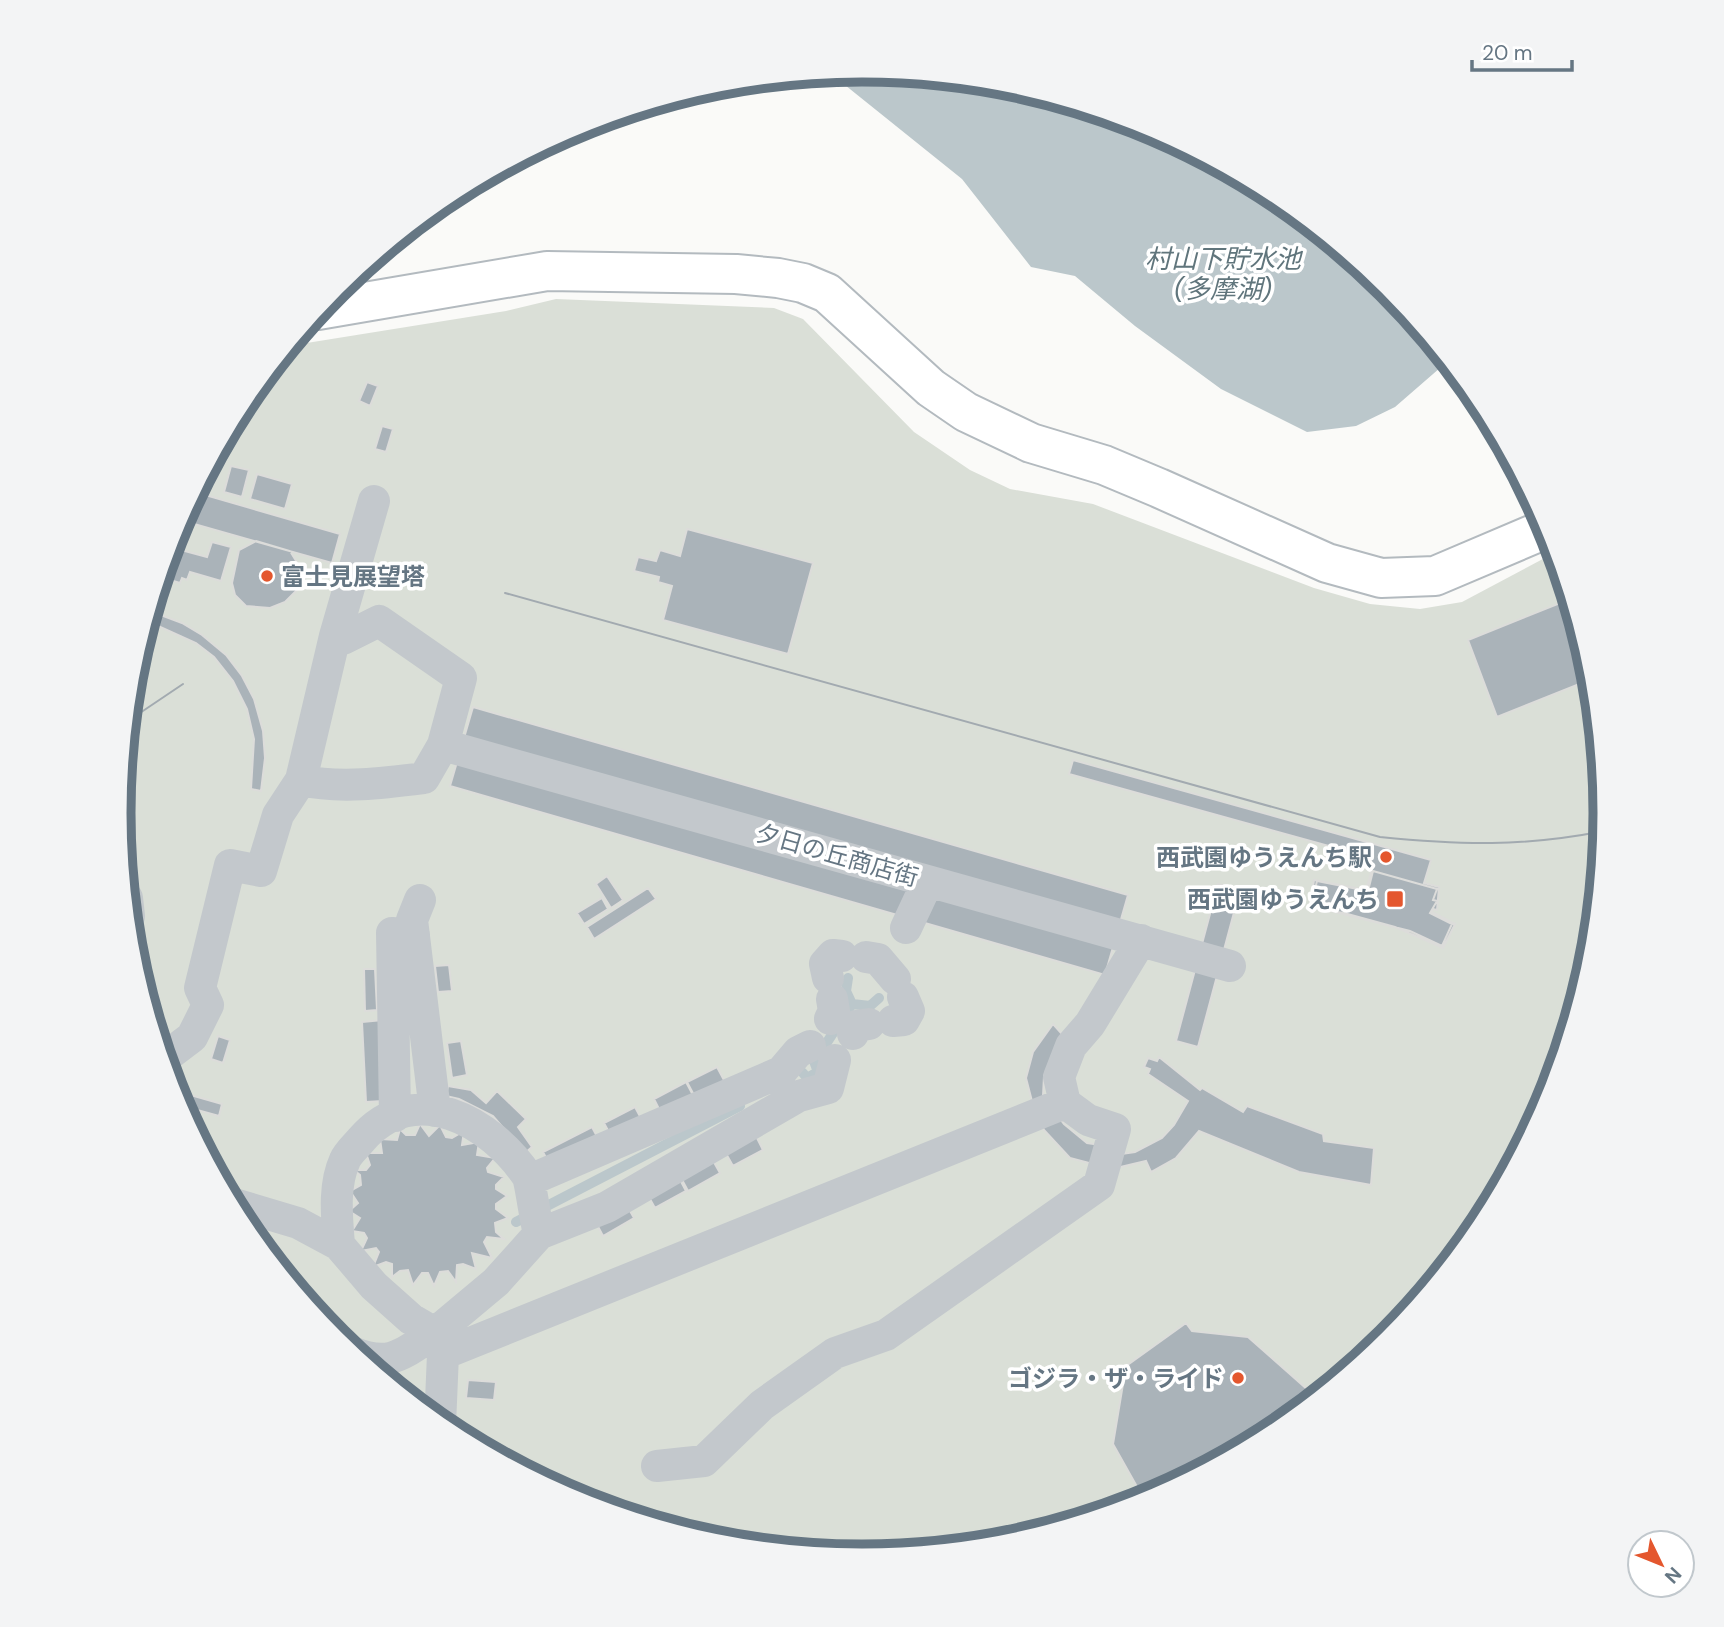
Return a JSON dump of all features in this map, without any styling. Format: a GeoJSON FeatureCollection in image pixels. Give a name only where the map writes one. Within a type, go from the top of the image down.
{"type":"FeatureCollection","features":[{"type":"Feature","properties":{"kind":"street"},"geometry":{"type":"LineString","coordinates":[[334,307],[547,271],[696,273],[778,278],[803,283],[827,293],[931,388],[966,412],[1031,443],[1104,465],[1159,488],[1327,563],[1381,578],[1435,576],[1537,533]]}},
{"type":"Feature","properties":{"kind":"street"},"geometry":{"type":"LineString","coordinates":[[171,1053],[192,1037],[208,1006],[200,988],[230,865],[261,871],[278,815],[301,780],[335,636],[374,501]]}},
{"type":"Feature","properties":{"kind":"street"},"geometry":{"type":"LineString","coordinates":[[301,780],[314,783],[389,783],[424,778],[443,745],[461,678],[379,621],[343,639],[335,636]]}},
{"type":"Feature","properties":{"kind":"street","name":"夕日の丘商店街"},"geometry":{"type":"LineString","coordinates":[[443,745],[1230,966]]}},
{"type":"Feature","properties":{"kind":"street"},"geometry":{"type":"LineString","coordinates":[[906,928],[928,881]]}},
{"type":"Feature","properties":{"kind":"street"},"geometry":{"type":"LineString","coordinates":[[420,900],[412,919],[435,1111]]}},
{"type":"Feature","properties":{"kind":"street"},"geometry":{"type":"LineString","coordinates":[[395,1116],[392,933],[414,935]]}},
{"type":"Feature","properties":{"kind":"street"},"geometry":{"type":"LineString","coordinates":[[657,1466],[704,1461],[762,1405],[835,1353],[886,1335],[1099,1185],[1115,1129],[1088,1120],[1065,1103],[1059,1077],[1071,1046],[1090,1024],[1140,940]]}},
{"type":"Feature","properties":{"kind":"street"},"geometry":{"type":"LineString","coordinates":[[440,1410],[439,1343],[496,1282],[534,1210],[781,1072],[798,1052],[822,1053],[828,1088],[799,1096],[607,1207],[534,1210]]}},
{"type":"Feature","properties":{"kind":"street"},"geometry":{"type":"LineString","coordinates":[[374,1358],[402,1354],[439,1343],[1065,1103]]}},
{"type":"Feature","properties":{"kind":"street"},"geometry":{"type":"LineString","coordinates":[[339,1245],[337,1200],[345,1159],[375,1124],[415,1108],[457,1115],[490,1133],[534,1210]]}},
{"type":"Feature","properties":{"kind":"street"},"geometry":{"type":"LineString","coordinates":[[246,1208],[298,1223],[339,1245],[374,1286],[439,1343]]}},
{"type":"Feature","properties":{"kind":"shaded area","name":"西武園ゆうえんち"},"geometry":{"type":"Polygon","coordinates":[[[556,299],[774,308],[803,319],[914,432],[970,470],[1010,489],[1093,504],[1314,588],[1370,604],[1420,609],[1462,602],[1546,557],[1568,624],[1579,671],[1592,766],[1593,814],[1587,909],[1568,1003],[1554,1049],[1518,1137],[1470,1220],[1442,1259],[1379,1331],[1307,1394],[1268,1422],[1228,1447],[1142,1489],[1097,1506],[1005,1531],[910,1543],[862,1545],[814,1543],[719,1531],[627,1506],[582,1489],[496,1447],[456,1422],[417,1394],[345,1331],[312,1296],[254,1220],[206,1137],[186,1093],[156,1003],[137,909],[132,861],[132,766],[137,718],[156,624],[186,534],[206,490],[254,407],[302,344],[506,311],[556,299]]]}},
{"type":"Feature","properties":{"kind":"water","name":"村山下貯水池 (多摩湖)"},"geometry":{"type":"Polygon","coordinates":[[[842,83],[910,84],[1005,96],[1097,121],[1185,158],[1228,180],[1307,233],[1379,296],[1441,367],[1395,407],[1356,426],[1307,432],[1221,389],[1135,326],[1075,276],[1031,267],[962,179],[842,83]]]}},
{"type":"Feature","properties":{"kind":"building"},"geometry":{"type":"Polygon","coordinates":[[[367,382],[378,386],[370,406],[359,401],[367,382]]]}},
{"type":"Feature","properties":{"kind":"building"},"geometry":{"type":"Polygon","coordinates":[[[382,426],[393,429],[386,452],[375,449],[382,426]]]}},
{"type":"Feature","properties":{"kind":"building"},"geometry":{"type":"Polygon","coordinates":[[[231,466],[249,470],[242,497],[224,492],[231,466]]]}},
{"type":"Feature","properties":{"kind":"building"},"geometry":{"type":"Polygon","coordinates":[[[257,474],[292,484],[285,509],[250,499],[257,474]]]}},
{"type":"Feature","properties":{"kind":"building"},"geometry":{"type":"Polygon","coordinates":[[[204,495],[340,534],[332,563],[191,523],[204,495]]]}},
{"type":"Feature","properties":{"kind":"building"},"geometry":{"type":"Polygon","coordinates":[[[687,529],[813,563],[788,654],[663,620],[672,586],[658,582],[659,577],[634,571],[638,557],[656,561],[660,550],[680,556],[687,529]]]}},
{"type":"Feature","properties":{"kind":"building"},"geometry":{"type":"Polygon","coordinates":[[[256,541],[290,551],[298,564],[297,590],[285,602],[270,608],[246,606],[235,595],[232,583],[239,550],[256,541]]]}},
{"type":"Feature","properties":{"kind":"building"},"geometry":{"type":"Polygon","coordinates":[[[212,542],[231,547],[221,581],[190,572],[187,580],[182,578],[180,583],[169,580],[180,550],[207,557],[212,542]]]}},
{"type":"Feature","properties":{"kind":"building"},"geometry":{"type":"Polygon","coordinates":[[[1561,602],[1581,683],[1497,717],[1468,640],[1561,602]]]}},
{"type":"Feature","properties":{"kind":"building"},"geometry":{"type":"Polygon","coordinates":[[[159,614],[182,623],[202,635],[226,655],[242,676],[254,699],[263,731],[265,758],[261,791],[251,789],[254,739],[247,709],[233,681],[214,657],[196,643],[156,625],[159,614]]]}},
{"type":"Feature","properties":{"kind":"building"},"geometry":{"type":"Polygon","coordinates":[[[473,707],[1128,895],[1105,975],[450,786],[473,707]]]}},
{"type":"Feature","properties":{"kind":"building","name":"西武園ゆうえんち駅"},"geometry":{"type":"Polygon","coordinates":[[[1073,760],[1431,860],[1424,883],[1439,887],[1437,910],[1433,909],[1432,912],[1455,924],[1443,948],[1395,927],[1344,913],[1310,908],[1314,880],[1366,890],[1372,869],[1351,863],[1354,853],[1069,774],[1073,760]]]}},
{"type":"Feature","properties":{"kind":"building"},"geometry":{"type":"Polygon","coordinates":[[[1373,871],[1437,889],[1433,900],[1437,901],[1430,913],[1452,924],[1442,946],[1410,931],[1311,906],[1317,881],[1368,891],[1373,871]]]}},
{"type":"Feature","properties":{"kind":"building"},"geometry":{"type":"Polygon","coordinates":[[[607,876],[623,900],[611,908],[596,884],[607,876]]]}},
{"type":"Feature","properties":{"kind":"building"},"geometry":{"type":"Polygon","coordinates":[[[1218,884],[1240,890],[1198,1047],[1176,1041],[1218,884]]]}},
{"type":"Feature","properties":{"kind":"building"},"geometry":{"type":"Polygon","coordinates":[[[648,888],[656,899],[594,939],[587,927],[648,888]]]}},
{"type":"Feature","properties":{"kind":"building"},"geometry":{"type":"Polygon","coordinates":[[[602,898],[608,909],[584,924],[577,913],[602,898]]]}},
{"type":"Feature","properties":{"kind":"building"},"geometry":{"type":"Polygon","coordinates":[[[449,965],[452,991],[438,992],[435,966],[449,965]]]}},
{"type":"Feature","properties":{"kind":"building"},"geometry":{"type":"Polygon","coordinates":[[[364,969],[375,969],[377,1010],[365,1011],[364,969]]]}},
{"type":"Feature","properties":{"kind":"building"},"geometry":{"type":"Polygon","coordinates":[[[383,1020],[383,1101],[366,1102],[362,1022],[383,1020]]]}},
{"type":"Feature","properties":{"kind":"building"},"geometry":{"type":"Polygon","coordinates":[[[1053,1024],[1062,1034],[1044,1076],[1043,1096],[1064,1124],[1087,1143],[1114,1147],[1114,1155],[1135,1152],[1162,1138],[1174,1125],[1188,1101],[1148,1074],[1150,1069],[1144,1067],[1148,1058],[1157,1061],[1159,1057],[1200,1090],[1202,1088],[1243,1112],[1247,1106],[1323,1134],[1324,1141],[1374,1148],[1371,1185],[1299,1172],[1199,1131],[1176,1158],[1151,1172],[1146,1161],[1112,1169],[1070,1158],[1044,1130],[1034,1109],[1026,1078],[1033,1052],[1053,1024]]]}},
{"type":"Feature","properties":{"kind":"building"},"geometry":{"type":"Polygon","coordinates":[[[218,1036],[230,1040],[223,1063],[211,1059],[218,1036]]]}},
{"type":"Feature","properties":{"kind":"building"},"geometry":{"type":"Polygon","coordinates":[[[461,1041],[467,1075],[452,1078],[447,1043],[461,1041]]]}},
{"type":"Feature","properties":{"kind":"building"},"geometry":{"type":"Polygon","coordinates":[[[717,1067],[725,1082],[695,1097],[687,1082],[717,1067]]]}},
{"type":"Feature","properties":{"kind":"building"},"geometry":{"type":"Polygon","coordinates":[[[686,1082],[694,1097],[662,1115],[654,1099],[686,1082]]]}},
{"type":"Feature","properties":{"kind":"building"},"geometry":{"type":"Polygon","coordinates":[[[448,1086],[471,1090],[486,1103],[497,1091],[526,1119],[518,1127],[532,1147],[525,1153],[493,1116],[459,1099],[446,1096],[448,1086]]]}},
{"type":"Feature","properties":{"kind":"building"},"geometry":{"type":"Polygon","coordinates":[[[186,1094],[222,1104],[219,1116],[193,1109],[186,1094]]]}},
{"type":"Feature","properties":{"kind":"building"},"geometry":{"type":"Polygon","coordinates":[[[635,1107],[643,1122],[612,1138],[604,1123],[635,1107]]]}},
{"type":"Feature","properties":{"kind":"building"},"geometry":{"type":"Polygon","coordinates":[[[420,1124],[429,1136],[440,1125],[446,1137],[452,1138],[464,1131],[462,1145],[479,1142],[477,1155],[495,1158],[487,1168],[488,1172],[504,1177],[496,1185],[496,1189],[507,1196],[496,1204],[496,1209],[508,1218],[495,1223],[496,1232],[504,1239],[487,1237],[484,1242],[492,1258],[472,1253],[476,1269],[463,1264],[457,1265],[456,1282],[448,1271],[440,1272],[434,1286],[428,1273],[422,1273],[413,1285],[408,1270],[400,1271],[392,1277],[392,1264],[386,1262],[373,1267],[379,1252],[376,1248],[361,1251],[367,1238],[364,1233],[352,1231],[360,1218],[349,1211],[358,1203],[350,1191],[361,1185],[360,1175],[354,1170],[366,1170],[370,1165],[366,1153],[382,1153],[380,1139],[397,1140],[400,1129],[406,1135],[415,1135],[420,1124]]]}},
{"type":"Feature","properties":{"kind":"building"},"geometry":{"type":"Polygon","coordinates":[[[592,1127],[601,1144],[552,1169],[543,1152],[592,1127]]]}},
{"type":"Feature","properties":{"kind":"building"},"geometry":{"type":"Polygon","coordinates":[[[755,1134],[763,1150],[733,1166],[724,1150],[755,1134]]]}},
{"type":"Feature","properties":{"kind":"building"},"geometry":{"type":"Polygon","coordinates":[[[711,1157],[720,1173],[688,1191],[679,1174],[711,1157]]]}},
{"type":"Feature","properties":{"kind":"building"},"geometry":{"type":"Polygon","coordinates":[[[677,1174],[686,1191],[655,1208],[646,1192],[677,1174]]]}},
{"type":"Feature","properties":{"kind":"building"},"geometry":{"type":"Polygon","coordinates":[[[625,1202],[634,1218],[603,1236],[594,1219],[625,1202]]]}},
{"type":"Feature","properties":{"kind":"building"},"geometry":{"type":"Polygon","coordinates":[[[1186,1323],[1192,1331],[1248,1337],[1310,1392],[1228,1447],[1139,1490],[1113,1444],[1123,1384],[1115,1374],[1186,1323]]]}},
{"type":"Feature","properties":{"kind":"building"},"geometry":{"type":"Polygon","coordinates":[[[468,1380],[496,1382],[494,1400],[466,1398],[468,1380]]]}},
{"type":"Feature","properties":{"kind":"waterway"},"geometry":{"type":"LineString","coordinates":[[848,978],[846,991],[852,1004],[870,1006],[879,998]]}},
{"type":"Feature","properties":{"kind":"waterway"},"geometry":{"type":"LineString","coordinates":[[820,1053],[852,1004]]}},
{"type":"Feature","properties":{"kind":"waterway"},"geometry":{"type":"LineString","coordinates":[[803,1073],[807,1078],[818,1072],[814,1061]]}},
{"type":"Feature","properties":{"kind":"waterway"},"geometry":{"type":"LineString","coordinates":[[516,1222],[740,1106]]}},
{"type":"Feature","properties":{"kind":"tram line"},"geometry":{"type":"LineString","coordinates":[[505,593],[1380,837],[1492,843],[1546,840],[1593,833]]}},
{"type":"Feature","properties":{"kind":"tram line"},"geometry":{"type":"LineString","coordinates":[[138,715],[183,684]]}},
{"type":"Feature","properties":{"kind":"place","name":"富士見展望塔"},"geometry":{"type":"Point","coordinates":[267,576]}},
{"type":"Feature","properties":{"kind":"place","name":"西武園ゆうえんち駅"},"geometry":{"type":"Point","coordinates":[1386,857]}},
{"type":"Feature","properties":{"kind":"place","name":"西武園ゆうえんち"},"geometry":{"type":"Point","coordinates":[1395,899]}},
{"type":"Feature","properties":{"kind":"place","name":"ゴジラ・ザ・ライド"},"geometry":{"type":"Point","coordinates":[1238,1378]}}]}
